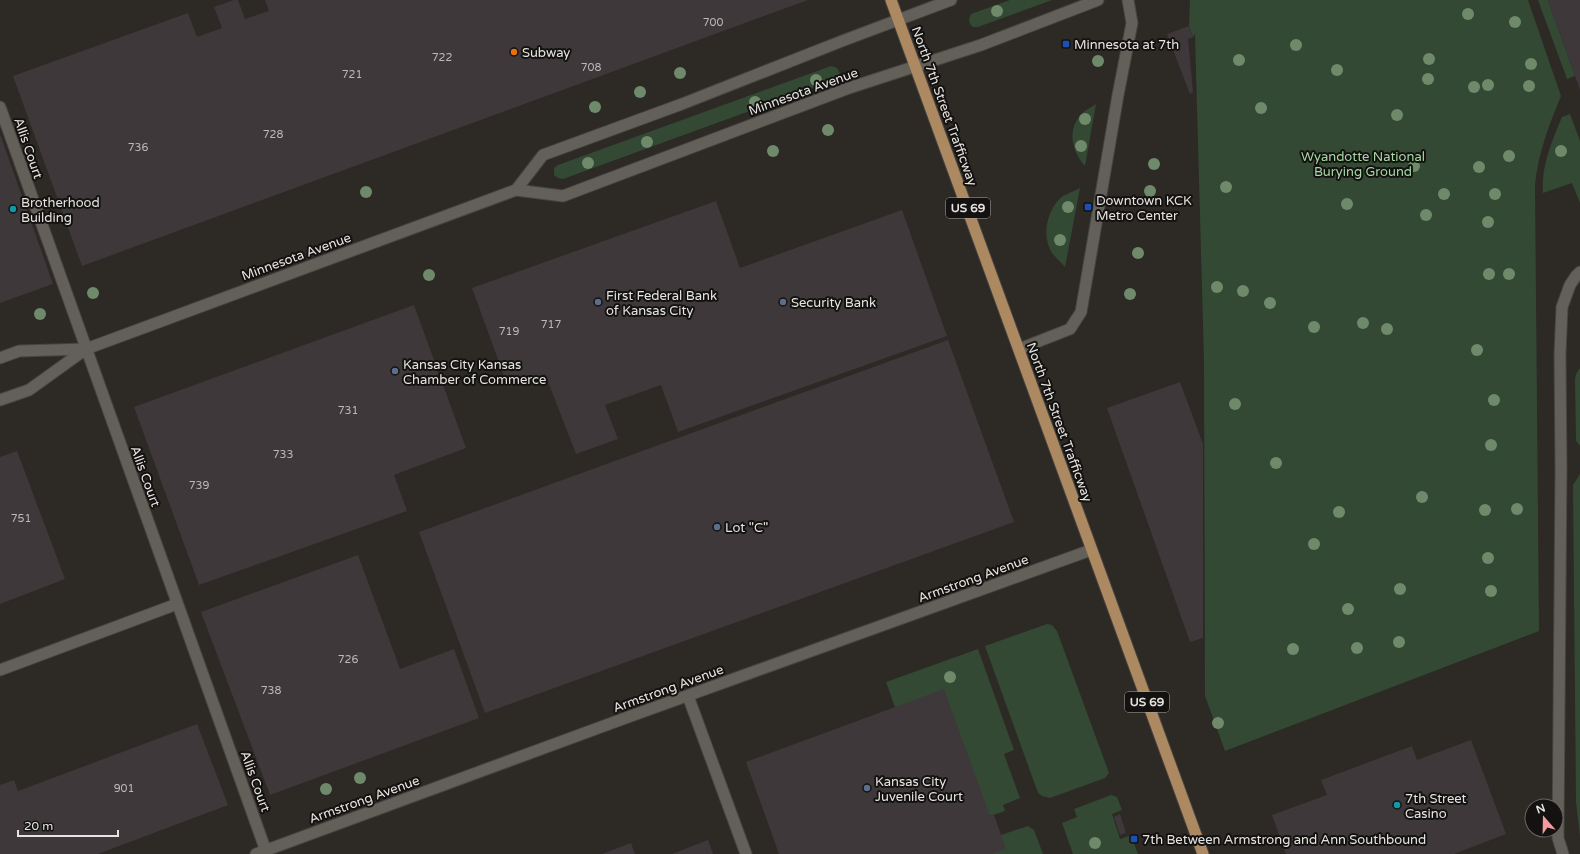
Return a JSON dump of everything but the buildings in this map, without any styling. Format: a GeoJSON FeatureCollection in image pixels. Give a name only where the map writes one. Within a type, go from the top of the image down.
{"type":"FeatureCollection","features":[{"type":"Feature","properties":{"kind":"main road","name":"North 7th Street Trafficway"},"geometry":{"type":"LineString","coordinates":[[891,0],[1203,854]]}},
{"type":"Feature","properties":{"kind":"main road"},"geometry":{"type":"LineString","coordinates":[[516,190],[543,155],[682,104],[898,19],[951,0]]}},
{"type":"Feature","properties":{"kind":"main road","name":"Minnesota Avenue"},"geometry":{"type":"LineString","coordinates":[[0,400],[29,390],[86,349],[516,190],[563,196],[849,88],[981,46],[1098,0]]}},
{"type":"Feature","properties":{"kind":"main road"},"geometry":{"type":"LineString","coordinates":[[1019,349],[1070,329],[1081,312],[1118,95],[1132,23],[1128,0]]}},
{"type":"Feature","properties":{"kind":"main road","name":"Allis Court"},"geometry":{"type":"LineString","coordinates":[[0,107],[178,604],[263,853]]}},
{"type":"Feature","properties":{"kind":"main road"},"geometry":{"type":"LineString","coordinates":[[1563,854],[1558,838],[1561,477],[1560,354],[1562,307],[1570,285],[1580,272]]}},
{"type":"Feature","properties":{"kind":"main road","name":"Minnesota Avenue"},"geometry":{"type":"LineString","coordinates":[[0,358],[19,351],[86,349]]}},
{"type":"Feature","properties":{"kind":"main road","name":"Armstrong Avenue"},"geometry":{"type":"LineString","coordinates":[[263,853],[688,696],[1092,550]]}},
{"type":"Feature","properties":{"kind":"main road"},"geometry":{"type":"LineString","coordinates":[[0,670],[178,604]]}},
{"type":"Feature","properties":{"kind":"main road"},"geometry":{"type":"LineString","coordinates":[[688,696],[746,854]]}},
{"type":"Feature","properties":{"kind":"green space"},"geometry":{"type":"Polygon","coordinates":[[[1010,0],[1052,0],[978,27],[973,27],[970,24],[969,19],[971,14],[1010,0]]]}},
{"type":"Feature","properties":{"kind":"green space","name":"Wyandotte National Burying Ground"},"geometry":{"type":"Polygon","coordinates":[[[1190,0],[1528,0],[1561,96],[1545,140],[1536,173],[1535,185],[1539,631],[1225,751],[1205,696],[1204,361],[1195,34],[1193,37],[1189,26],[1190,0]]]}},
{"type":"Feature","properties":{"kind":"green space"},"geometry":{"type":"Polygon","coordinates":[[[1538,0],[1548,0],[1575,76],[1567,79],[1538,0]]]}},
{"type":"Feature","properties":{"kind":"green space"},"geometry":{"type":"Polygon","coordinates":[[[831,66],[839,71],[840,75],[837,79],[563,179],[554,175],[554,168],[558,165],[831,66]]]}},
{"type":"Feature","properties":{"kind":"green space"},"geometry":{"type":"Polygon","coordinates":[[[1096,104],[1085,166],[1077,155],[1075,149],[1072,136],[1073,129],[1075,123],[1081,115],[1096,104]]]}},
{"type":"Feature","properties":{"kind":"green space"},"geometry":{"type":"Polygon","coordinates":[[[1570,114],[1580,141],[1580,203],[1572,183],[1543,193],[1545,163],[1551,144],[1562,117],[1570,114]]]}},
{"type":"Feature","properties":{"kind":"green space"},"geometry":{"type":"Polygon","coordinates":[[[1080,188],[1065,267],[1052,253],[1049,246],[1046,231],[1047,223],[1057,201],[1063,196],[1080,188]]]}},
{"type":"Feature","properties":{"kind":"green space"},"geometry":{"type":"Polygon","coordinates":[[[1580,368],[1580,446],[1576,441],[1575,379],[1580,368]]]}},
{"type":"Feature","properties":{"kind":"green space"},"geometry":{"type":"Polygon","coordinates":[[[1580,474],[1580,836],[1576,802],[1573,485],[1580,474]]]}},
{"type":"Feature","properties":{"kind":"green space"},"geometry":{"type":"Polygon","coordinates":[[[1047,624],[1052,625],[1057,631],[1109,773],[1105,778],[1050,798],[1042,796],[1038,793],[985,646],[1047,624]]]}},
{"type":"Feature","properties":{"kind":"green space"},"geometry":{"type":"Polygon","coordinates":[[[978,649],[1014,750],[1004,754],[1020,798],[1003,805],[1005,811],[990,816],[895,707],[886,682],[978,649]]]}},
{"type":"Feature","properties":{"kind":"green space"},"geometry":{"type":"Polygon","coordinates":[[[1111,795],[1117,797],[1122,810],[1112,814],[1120,839],[1131,835],[1138,854],[1073,854],[1062,823],[1077,817],[1074,809],[1111,795]]]}},
{"type":"Feature","properties":{"kind":"green space"},"geometry":{"type":"Polygon","coordinates":[[[1028,826],[1034,830],[1043,854],[992,854],[1001,835],[1028,826]]]}},
{"type":"Feature","properties":{"kind":"place","name":"Minnesota at 7th"},"geometry":{"type":"Point","coordinates":[1066,44]}},
{"type":"Feature","properties":{"kind":"place","name":"Subway"},"geometry":{"type":"Point","coordinates":[514,52]}},
{"type":"Feature","properties":{"kind":"place","name":"Downtown KCK Metro Center"},"geometry":{"type":"Point","coordinates":[1088,207]}},
{"type":"Feature","properties":{"kind":"place","name":"Brotherhood Building"},"geometry":{"type":"Point","coordinates":[13,209]}},
{"type":"Feature","properties":{"kind":"place","name":"First Federal Bank of Kansas City"},"geometry":{"type":"Point","coordinates":[598,302]}},
{"type":"Feature","properties":{"kind":"place","name":"Security Bank"},"geometry":{"type":"Point","coordinates":[783,302]}},
{"type":"Feature","properties":{"kind":"place","name":"Kansas City Kansas Chamber of Commerce"},"geometry":{"type":"Point","coordinates":[395,371]}},
{"type":"Feature","properties":{"kind":"place","name":"Lot \"C\""},"geometry":{"type":"Point","coordinates":[717,527]}},
{"type":"Feature","properties":{"kind":"place","name":"Kansas City Juvenile Court"},"geometry":{"type":"Point","coordinates":[867,788]}},
{"type":"Feature","properties":{"kind":"place","name":"7th Street Casino"},"geometry":{"type":"Point","coordinates":[1397,805]}},
{"type":"Feature","properties":{"kind":"place","name":"7th Between Armstrong and Ann Southbound"},"geometry":{"type":"Point","coordinates":[1134,839]}}]}
